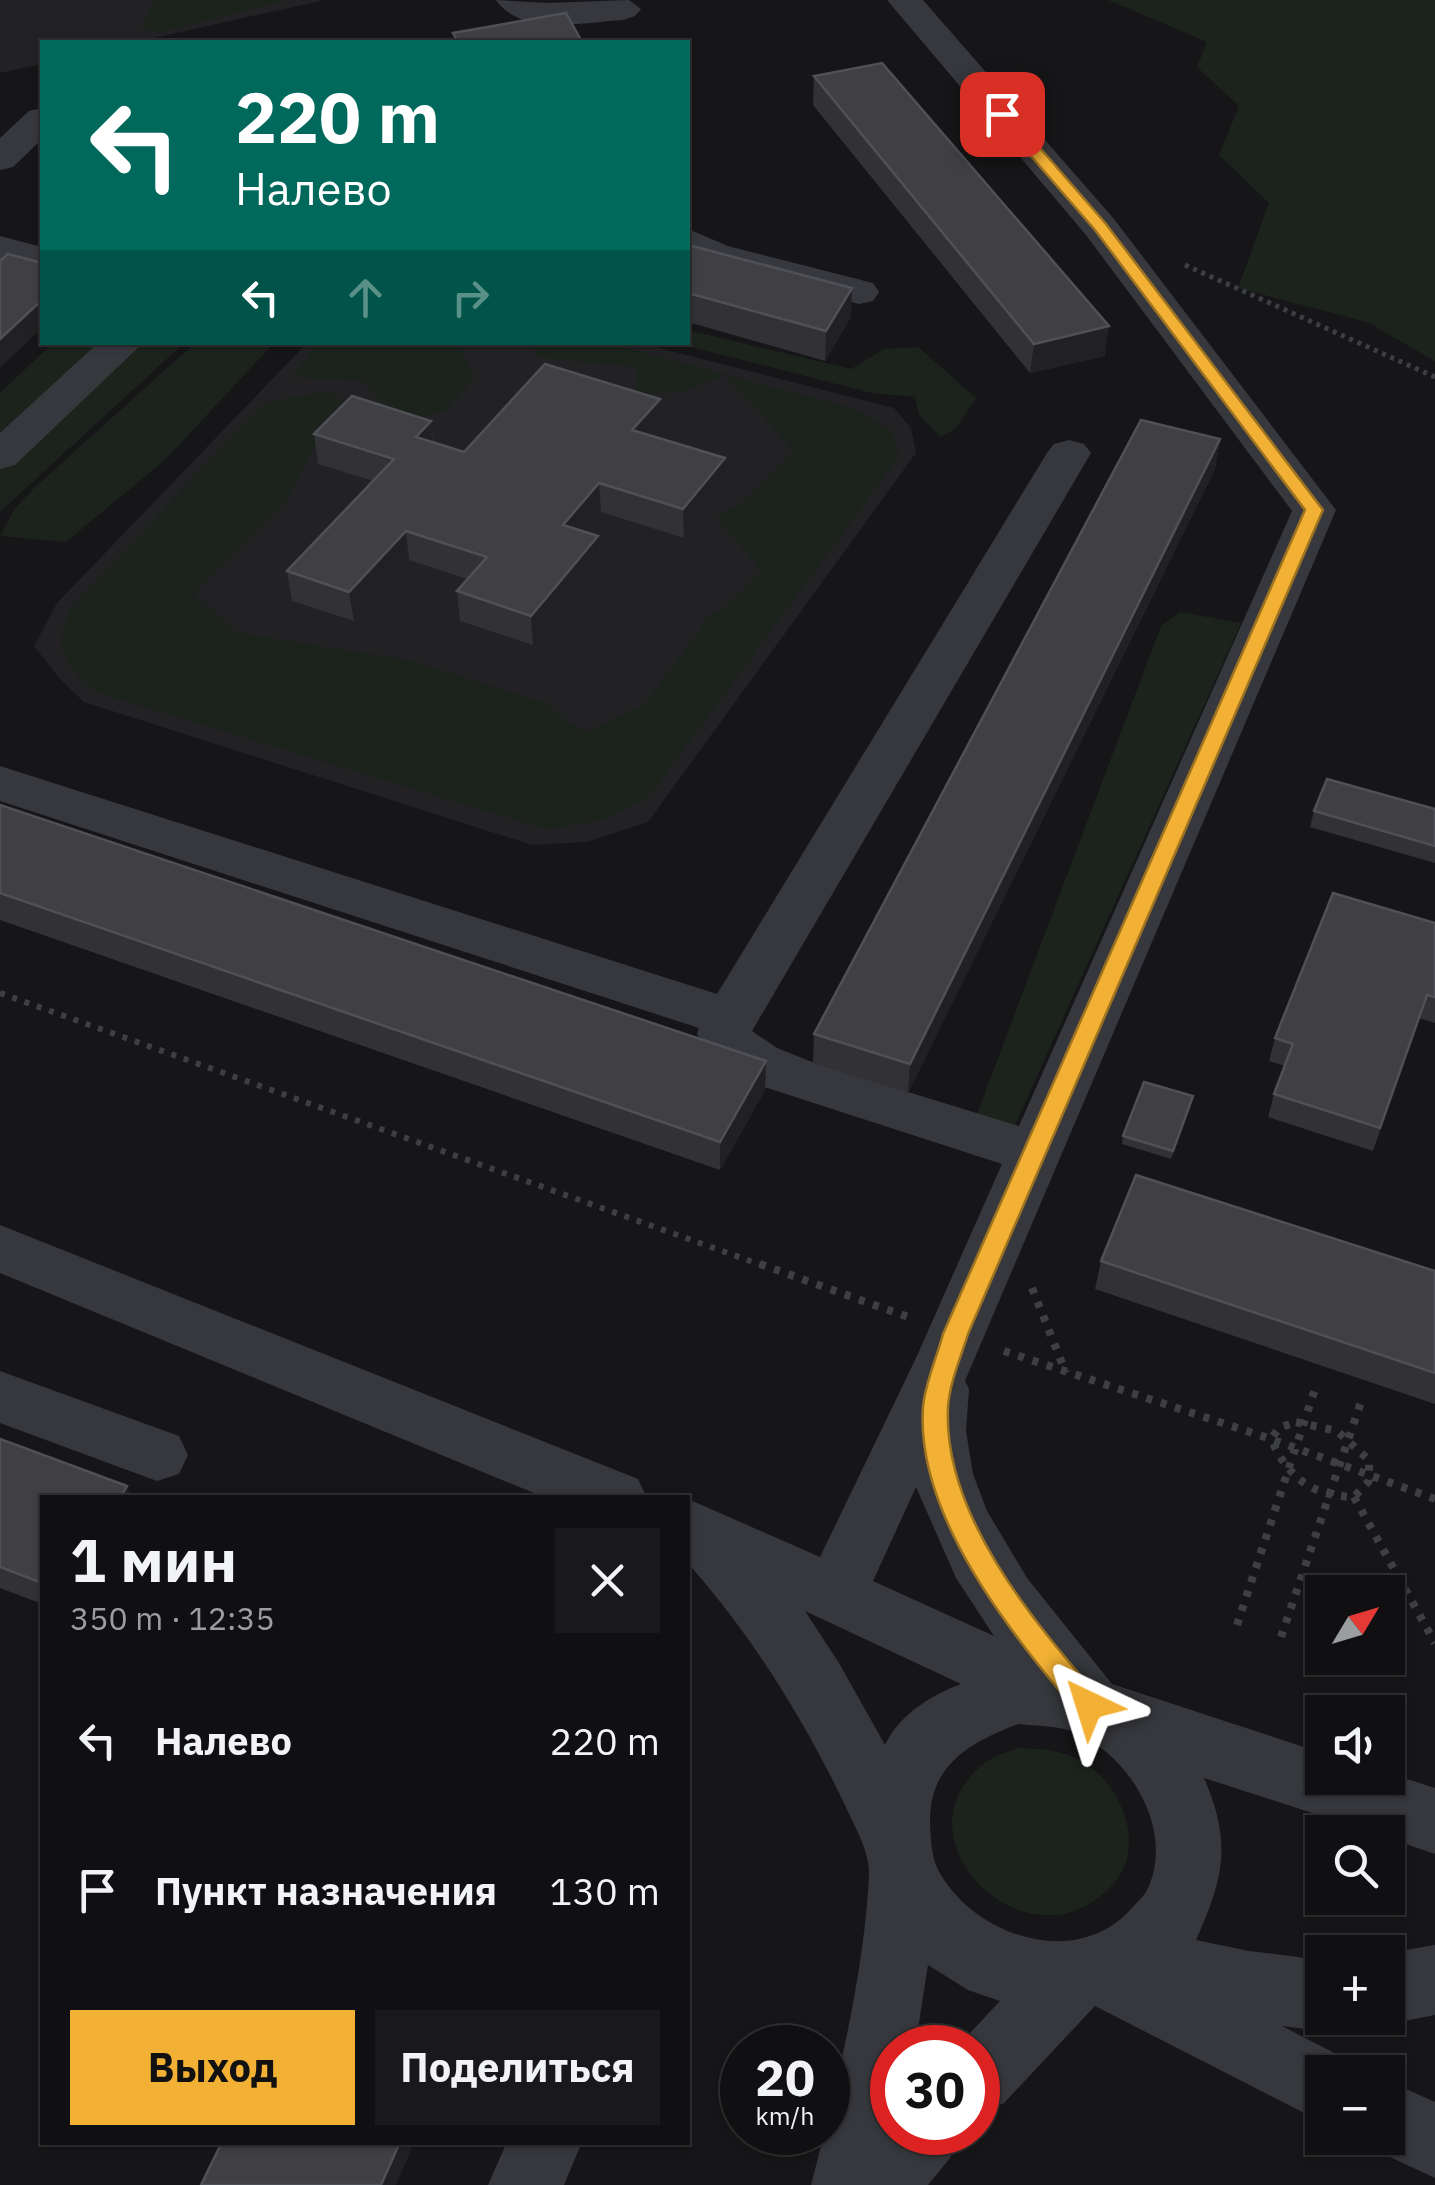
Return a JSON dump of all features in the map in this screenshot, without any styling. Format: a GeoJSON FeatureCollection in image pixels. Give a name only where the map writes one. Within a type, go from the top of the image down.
{"type":"FeatureCollection","features":[{"type":"Feature","properties":{"kind":"street"},"geometry":{"type":"LineString","coordinates":[[514,0],[542,14],[636,6],[590,20],[607,40]]}},
{"type":"Feature","properties":{"kind":"street"},"geometry":{"type":"LineString","coordinates":[[834,1594],[951,1346],[1314,510],[1100,227],[904,0]]}},
{"type":"Feature","properties":{"kind":"street"},"geometry":{"type":"LineString","coordinates":[[0,159],[40,122]]}},
{"type":"Feature","properties":{"kind":"street"},"geometry":{"type":"LineString","coordinates":[[690,242],[714,254],[859,292]]}},
{"type":"Feature","properties":{"kind":"street"},"geometry":{"type":"LineString","coordinates":[[0,248],[40,258]]}},
{"type":"Feature","properties":{"kind":"street"},"geometry":{"type":"LineString","coordinates":[[0,456],[121,345]]}},
{"type":"Feature","properties":{"kind":"street"},"geometry":{"type":"LineString","coordinates":[[1033,1152],[800,1080],[734,1050],[724,1034],[730,1018],[1069,453]]}},
{"type":"Feature","properties":{"kind":"street"},"geometry":{"type":"LineString","coordinates":[[0,783],[730,1018]]}},
{"type":"Feature","properties":{"kind":"street"},"geometry":{"type":"LineString","coordinates":[[0,1248],[609,1495]]}},
{"type":"Feature","properties":{"kind":"street"},"geometry":{"type":"LineString","coordinates":[[951,1346],[936,1419],[936,1448],[948,1492],[969,1539],[998,1588],[1085,1706]]}},
{"type":"Feature","properties":{"kind":"street"},"geometry":{"type":"LineString","coordinates":[[0,1397],[157,1455]]}},
{"type":"Feature","properties":{"kind":"street"},"geometry":{"type":"LineString","coordinates":[[693,1529],[1085,1706],[1139,1737],[1170,1777],[1188,1822],[1190,1855],[1184,1886],[1171,1916],[1150,1941],[1099,1968],[1000,2056]]}},
{"type":"Feature","properties":{"kind":"street"},"geometry":{"type":"LineString","coordinates":[[693,1529],[752,1590],[806,1669],[856,1754],[923,1911],[953,1941],[990,1964],[1032,1976],[1099,1968],[1305,1993]]}},
{"type":"Feature","properties":{"kind":"street"},"geometry":{"type":"LineString","coordinates":[[849,2185],[886,2016],[898,1856],[895,1800],[906,1767],[925,1738],[952,1716],[983,1701],[1018,1694],[1085,1706],[1435,1821]]}},
{"type":"Feature","properties":{"kind":"street"},"geometry":{"type":"LineString","coordinates":[[1099,1968],[1305,2077]]}},
{"type":"Feature","properties":{"kind":"street"},"geometry":{"type":"LineString","coordinates":[[1405,1985],[1435,1980]]}},
{"type":"Feature","properties":{"kind":"street"},"geometry":{"type":"LineString","coordinates":[[1405,2126],[1435,2141]]}},
{"type":"Feature","properties":{"kind":"street"},"geometry":{"type":"LineString","coordinates":[[526,2185],[545,2145]]}},
{"type":"Feature","properties":{"kind":"street"},"geometry":{"type":"LineString","coordinates":[[880,2185],[905,2155]]}},
{"type":"Feature","properties":{"kind":"path"},"geometry":{"type":"LineString","coordinates":[[1100,227],[1435,378]]}},
{"type":"Feature","properties":{"kind":"path"},"geometry":{"type":"LineString","coordinates":[[0,993],[951,1346],[1066,1373],[1271,1439],[1435,1499]]}},
{"type":"Feature","properties":{"kind":"path"},"geometry":{"type":"LineString","coordinates":[[1026,1271],[1066,1373]]}},
{"type":"Feature","properties":{"kind":"path"},"geometry":{"type":"LineString","coordinates":[[1237,1626],[1316,1386]]}},
{"type":"Feature","properties":{"kind":"path"},"geometry":{"type":"LineString","coordinates":[[1281,1637],[1361,1402]]}},
{"type":"Feature","properties":{"kind":"path"},"geometry":{"type":"LineString","coordinates":[[1271,1439],[1279,1428],[1304,1422],[1324,1423],[1349,1437],[1369,1460],[1368,1482],[1354,1497]]}},
{"type":"Feature","properties":{"kind":"path"},"geometry":{"type":"LineString","coordinates":[[1271,1439],[1288,1473],[1315,1492],[1354,1497]]}},
{"type":"Feature","properties":{"kind":"path"},"geometry":{"type":"LineString","coordinates":[[1354,1497],[1435,1643]]}},
{"type":"Feature","properties":{"kind":"shaded area"},"geometry":{"type":"Polygon","coordinates":[[[0,0],[325,0],[145,40],[40,40],[40,64],[0,73],[0,0]]]}},
{"type":"Feature","properties":{"kind":"shaded area"},"geometry":{"type":"Polygon","coordinates":[[[155,0],[290,0],[157,33],[142,28],[155,0]]]}},
{"type":"Feature","properties":{"kind":"shaded area"},"geometry":{"type":"Polygon","coordinates":[[[1108,0],[1435,0],[1435,361],[1367,322],[1238,288],[1269,203],[1219,155],[1239,106],[1197,67],[1207,42],[1108,0]]]}},
{"type":"Feature","properties":{"kind":"shaded area"},"geometry":{"type":"Polygon","coordinates":[[[690,330],[851,369],[884,349],[918,347],[976,398],[956,428],[941,437],[919,415],[915,397],[872,393],[684,345],[690,345],[690,330]]]}},
{"type":"Feature","properties":{"kind":"shaded area"},"geometry":{"type":"Polygon","coordinates":[[[51,345],[182,345],[0,512],[0,393],[51,345]]]}},
{"type":"Feature","properties":{"kind":"shaded area"},"geometry":{"type":"Polygon","coordinates":[[[193,345],[272,345],[165,460],[66,542],[0,536],[15,508],[193,345]]]}},
{"type":"Feature","properties":{"kind":"shaded area"},"geometry":{"type":"Polygon","coordinates":[[[305,345],[648,345],[894,408],[911,428],[916,453],[648,822],[587,842],[532,845],[84,702],[34,646],[57,603],[305,345]]]}},
{"type":"Feature","properties":{"kind":"shaded area"},"geometry":{"type":"Polygon","coordinates":[[[317,345],[464,345],[460,350],[476,377],[444,412],[398,421],[363,381],[290,377],[317,345]]]}},
{"type":"Feature","properties":{"kind":"shaded area"},"geometry":{"type":"Polygon","coordinates":[[[529,345],[615,345],[855,409],[893,432],[899,457],[648,798],[602,820],[548,830],[95,692],[69,664],[62,633],[72,607],[263,403],[327,391],[360,409],[319,438],[284,504],[193,593],[236,632],[408,660],[546,703],[583,733],[645,704],[707,619],[741,593],[761,570],[716,518],[754,493],[794,451],[725,375],[682,392],[637,395],[637,367],[539,358],[529,345]]]}},
{"type":"Feature","properties":{"kind":"shaded area"},"geometry":{"type":"Polygon","coordinates":[[[1180,612],[1241,623],[1015,1125],[977,1114],[1161,626],[1180,612]]]}},
{"type":"Feature","properties":{"kind":"shaded area"},"geometry":{"type":"Polygon","coordinates":[[[1019,1748],[1061,1753],[1085,1763],[1109,1786],[1125,1817],[1129,1834],[1124,1867],[1115,1882],[1081,1908],[1045,1915],[1011,1907],[982,1887],[961,1859],[952,1827],[959,1793],[985,1763],[1019,1748]]]}},
{"type":"Feature","properties":{"kind":"building"},"geometry":{"type":"Polygon","coordinates":[[[566,13],[581,40],[457,40],[453,33],[566,13]]]}},
{"type":"Feature","properties":{"kind":"building"},"geometry":{"type":"Polygon","coordinates":[[[882,63],[1109,326],[1034,344],[814,76],[882,63]]]}},
{"type":"Feature","properties":{"kind":"building"},"geometry":{"type":"Polygon","coordinates":[[[690,246],[852,288],[826,331],[690,294],[690,246]]]}},
{"type":"Feature","properties":{"kind":"building"},"geometry":{"type":"Polygon","coordinates":[[[8,254],[40,262],[40,302],[0,339],[0,261],[8,254]]]}},
{"type":"Feature","properties":{"kind":"building"},"geometry":{"type":"Polygon","coordinates":[[[545,364],[660,399],[632,430],[725,458],[683,509],[599,483],[563,525],[598,536],[531,616],[457,591],[487,557],[406,531],[349,592],[287,571],[394,459],[314,434],[352,396],[431,421],[416,437],[464,452],[545,364]]]}},
{"type":"Feature","properties":{"kind":"building"},"geometry":{"type":"Polygon","coordinates":[[[1141,420],[1220,439],[910,1064],[814,1034],[1141,420]]]}},
{"type":"Feature","properties":{"kind":"building"},"geometry":{"type":"Polygon","coordinates":[[[1327,779],[1435,809],[1435,846],[1314,811],[1327,779]]]}},
{"type":"Feature","properties":{"kind":"building"},"geometry":{"type":"Polygon","coordinates":[[[0,805],[766,1061],[720,1142],[0,893],[0,805]]]}},
{"type":"Feature","properties":{"kind":"building"},"geometry":{"type":"Polygon","coordinates":[[[1333,893],[1435,923],[1435,997],[1427,995],[1380,1128],[1274,1094],[1293,1044],[1275,1038],[1333,893]]]}},
{"type":"Feature","properties":{"kind":"building"},"geometry":{"type":"Polygon","coordinates":[[[1144,1082],[1193,1096],[1173,1151],[1123,1136],[1144,1082]]]}},
{"type":"Feature","properties":{"kind":"building"},"geometry":{"type":"Polygon","coordinates":[[[1136,1175],[1435,1271],[1435,1373],[1101,1261],[1136,1175]]]}},
{"type":"Feature","properties":{"kind":"building"},"geometry":{"type":"Polygon","coordinates":[[[0,1439],[127,1486],[122,1495],[40,1495],[40,1582],[0,1567],[0,1439]]]}},
{"type":"Feature","properties":{"kind":"building"},"geometry":{"type":"Polygon","coordinates":[[[221,2145],[399,2145],[381,2185],[201,2185],[221,2145]]]}},
{"type":"Feature","properties":{"kind":"route"},"geometry":{"type":"LineString","coordinates":[[1002,114],[1100,227],[1314,510],[956,1334],[946,1358],[936,1404],[936,1448],[948,1492],[969,1539],[1043,1652],[1089,1705]]}}]}
